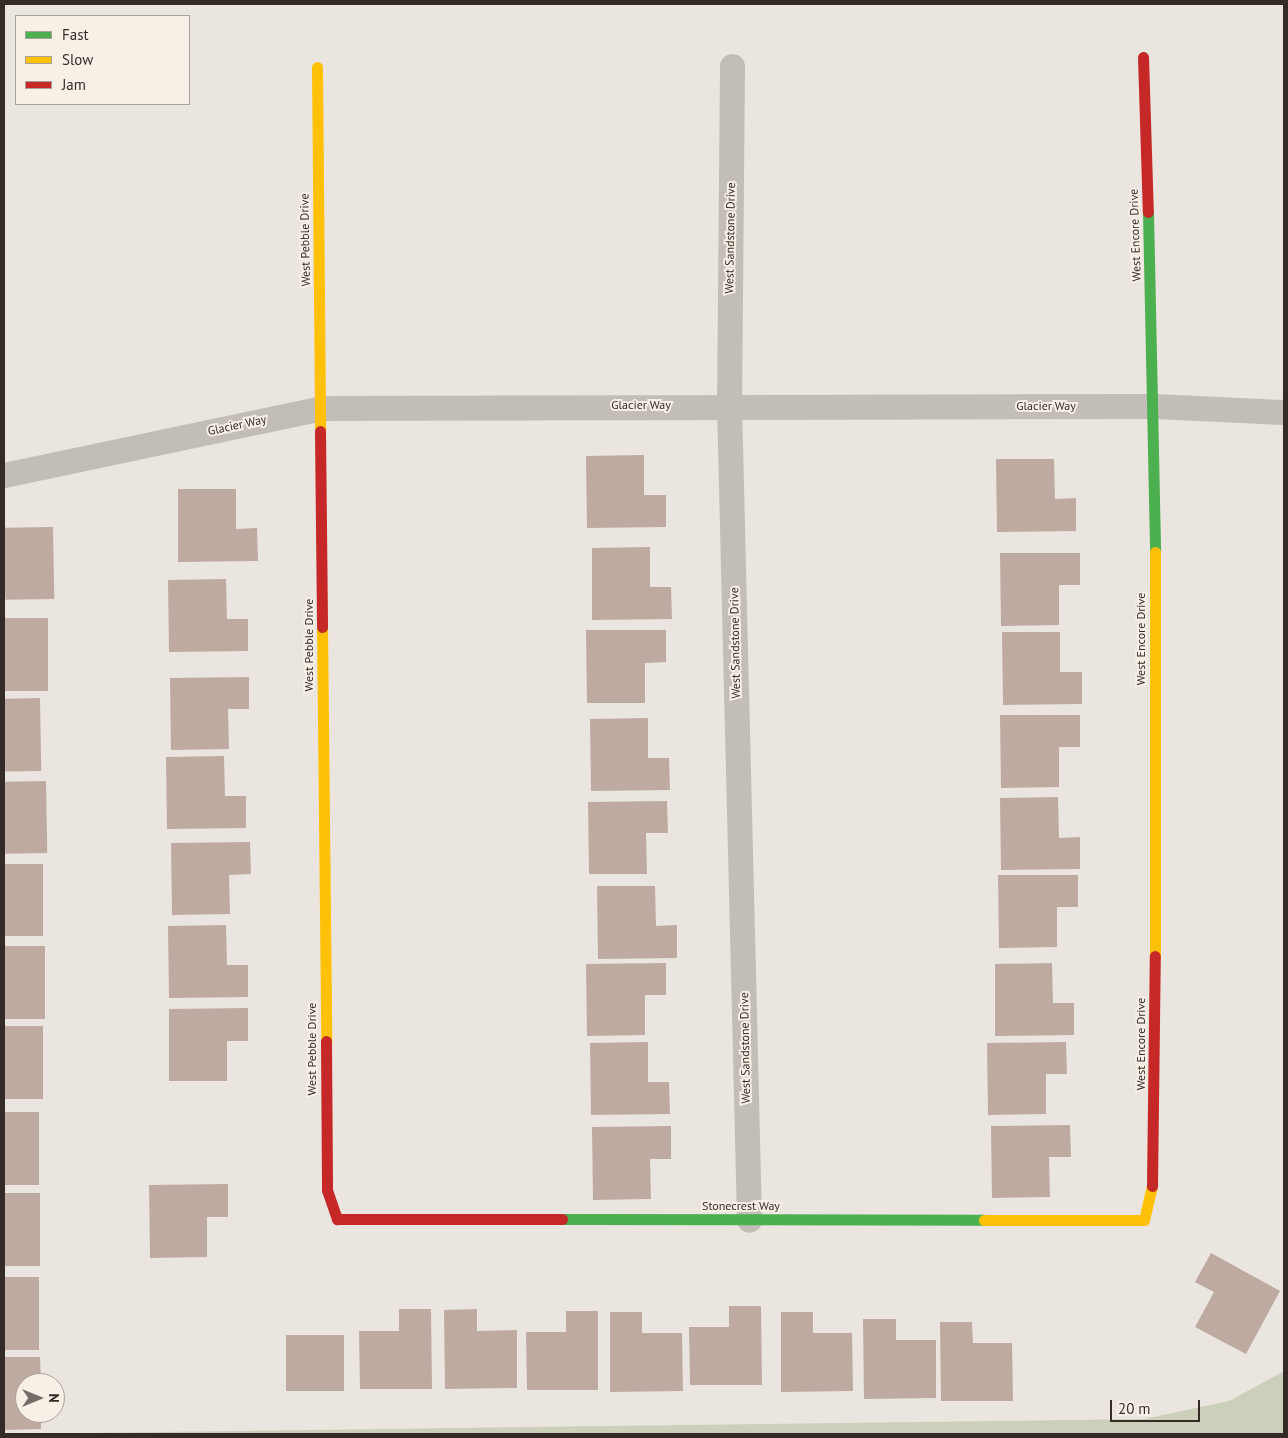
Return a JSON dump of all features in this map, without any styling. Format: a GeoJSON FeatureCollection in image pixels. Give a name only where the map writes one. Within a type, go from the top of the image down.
{"type":"FeatureCollection","features":[{"type":"Feature","properties":{"kind":"street","name":"West Encore Drive"},"geometry":{"type":"LineString","coordinates":[[1143,58],[1155,406],[1155,1089],[1151,1201],[1144,1220]]}},
{"type":"Feature","properties":{"kind":"street","name":"West Sandstone Drive"},"geometry":{"type":"LineString","coordinates":[[732,66],[729,405],[749,1220]]}},
{"type":"Feature","properties":{"kind":"street","name":"West Pebble Drive"},"geometry":{"type":"LineString","coordinates":[[317,67],[327,1190],[337,1220]]}},
{"type":"Feature","properties":{"kind":"street","name":"Glacier Way"},"geometry":{"type":"LineString","coordinates":[[4,475],[321,408],[729,405],[1155,406],[1284,412]]}},
{"type":"Feature","properties":{"kind":"street","name":"Stonecrest Way"},"geometry":{"type":"LineString","coordinates":[[337,1220],[1144,1220]]}},
{"type":"Feature","properties":{"kind":"green space"},"geometry":{"type":"Polygon","coordinates":[[[1284,1371],[1284,1434],[4,1434],[1144,1419],[1229,1401],[1284,1371]]]}},
{"type":"Feature","properties":{"kind":"building"},"geometry":{"type":"Polygon","coordinates":[[[644,455],[644,495],[666,495],[666,527],[587,528],[586,456],[644,455]]]}},
{"type":"Feature","properties":{"kind":"building"},"geometry":{"type":"Polygon","coordinates":[[[996,459],[1054,459],[1055,499],[1076,498],[1076,531],[997,532],[996,459]]]}},
{"type":"Feature","properties":{"kind":"building"},"geometry":{"type":"Polygon","coordinates":[[[178,489],[236,489],[236,529],[257,528],[258,561],[178,562],[178,489]]]}},
{"type":"Feature","properties":{"kind":"building"},"geometry":{"type":"Polygon","coordinates":[[[53,527],[54,599],[5,600],[4,528],[53,527]]]}},
{"type":"Feature","properties":{"kind":"building"},"geometry":{"type":"Polygon","coordinates":[[[650,547],[650,587],[671,587],[672,619],[592,620],[592,548],[650,547]]]}},
{"type":"Feature","properties":{"kind":"building"},"geometry":{"type":"Polygon","coordinates":[[[1000,553],[1080,553],[1080,585],[1059,585],[1059,625],[1001,626],[1000,553]]]}},
{"type":"Feature","properties":{"kind":"building"},"geometry":{"type":"Polygon","coordinates":[[[226,579],[227,619],[248,619],[248,651],[169,652],[168,580],[226,579]]]}},
{"type":"Feature","properties":{"kind":"building"},"geometry":{"type":"Polygon","coordinates":[[[4,618],[48,618],[48,691],[4,691],[4,618]]]}},
{"type":"Feature","properties":{"kind":"building"},"geometry":{"type":"Polygon","coordinates":[[[586,630],[666,630],[666,662],[645,663],[645,703],[587,703],[586,630]]]}},
{"type":"Feature","properties":{"kind":"building"},"geometry":{"type":"Polygon","coordinates":[[[1002,632],[1060,632],[1060,672],[1082,672],[1082,704],[1003,705],[1002,632]]]}},
{"type":"Feature","properties":{"kind":"building"},"geometry":{"type":"Polygon","coordinates":[[[249,677],[249,709],[228,709],[229,749],[171,750],[170,678],[249,677]]]}},
{"type":"Feature","properties":{"kind":"building"},"geometry":{"type":"Polygon","coordinates":[[[40,698],[41,771],[5,772],[4,699],[40,698]]]}},
{"type":"Feature","properties":{"kind":"building"},"geometry":{"type":"Polygon","coordinates":[[[1000,715],[1080,715],[1080,747],[1059,747],[1059,787],[1001,788],[1000,715]]]}},
{"type":"Feature","properties":{"kind":"building"},"geometry":{"type":"Polygon","coordinates":[[[648,718],[648,758],[669,758],[670,790],[591,791],[590,719],[648,718]]]}},
{"type":"Feature","properties":{"kind":"building"},"geometry":{"type":"Polygon","coordinates":[[[224,756],[225,796],[246,796],[246,828],[167,829],[166,757],[224,756]]]}},
{"type":"Feature","properties":{"kind":"building"},"geometry":{"type":"Polygon","coordinates":[[[46,781],[47,853],[5,854],[4,782],[46,781]]]}},
{"type":"Feature","properties":{"kind":"building"},"geometry":{"type":"Polygon","coordinates":[[[1058,797],[1059,838],[1080,837],[1080,869],[1001,870],[1000,798],[1058,797]]]}},
{"type":"Feature","properties":{"kind":"building"},"geometry":{"type":"Polygon","coordinates":[[[667,801],[668,833],[646,833],[647,874],[589,874],[588,802],[667,801]]]}},
{"type":"Feature","properties":{"kind":"building"},"geometry":{"type":"Polygon","coordinates":[[[250,842],[251,874],[229,875],[230,914],[172,915],[171,843],[250,842]]]}},
{"type":"Feature","properties":{"kind":"building"},"geometry":{"type":"Polygon","coordinates":[[[4,864],[43,864],[43,936],[4,936],[4,864]]]}},
{"type":"Feature","properties":{"kind":"building"},"geometry":{"type":"Polygon","coordinates":[[[998,875],[1078,875],[1078,907],[1057,907],[1057,947],[999,948],[998,875]]]}},
{"type":"Feature","properties":{"kind":"building"},"geometry":{"type":"Polygon","coordinates":[[[597,886],[655,886],[656,926],[677,925],[677,958],[598,959],[597,886]]]}},
{"type":"Feature","properties":{"kind":"building"},"geometry":{"type":"Polygon","coordinates":[[[226,925],[227,965],[248,965],[248,997],[169,998],[168,926],[226,925]]]}},
{"type":"Feature","properties":{"kind":"building"},"geometry":{"type":"Polygon","coordinates":[[[4,946],[45,946],[45,1019],[4,1019],[4,946]]]}},
{"type":"Feature","properties":{"kind":"building"},"geometry":{"type":"Polygon","coordinates":[[[666,963],[666,995],[645,995],[645,1035],[587,1036],[586,964],[666,963]]]}},
{"type":"Feature","properties":{"kind":"building"},"geometry":{"type":"Polygon","coordinates":[[[1052,963],[1053,1003],[1074,1003],[1074,1035],[995,1036],[995,964],[1052,963]]]}},
{"type":"Feature","properties":{"kind":"building"},"geometry":{"type":"Polygon","coordinates":[[[248,1008],[248,1041],[227,1041],[227,1081],[169,1081],[169,1009],[248,1008]]]}},
{"type":"Feature","properties":{"kind":"building"},"geometry":{"type":"Polygon","coordinates":[[[4,1026],[43,1026],[43,1099],[4,1099],[4,1026]]]}},
{"type":"Feature","properties":{"kind":"building"},"geometry":{"type":"Polygon","coordinates":[[[648,1042],[648,1082],[669,1082],[670,1114],[591,1115],[590,1043],[648,1042]]]}},
{"type":"Feature","properties":{"kind":"building"},"geometry":{"type":"Polygon","coordinates":[[[1066,1042],[1067,1074],[1046,1074],[1046,1114],[988,1115],[987,1043],[1066,1042]]]}},
{"type":"Feature","properties":{"kind":"building"},"geometry":{"type":"Polygon","coordinates":[[[4,1112],[39,1112],[39,1185],[4,1185],[4,1112]]]}},
{"type":"Feature","properties":{"kind":"building"},"geometry":{"type":"Polygon","coordinates":[[[1070,1125],[1071,1157],[1049,1157],[1050,1197],[992,1198],[991,1126],[1070,1125]]]}},
{"type":"Feature","properties":{"kind":"building"},"geometry":{"type":"Polygon","coordinates":[[[671,1126],[671,1159],[650,1159],[651,1199],[593,1200],[592,1127],[671,1126]]]}},
{"type":"Feature","properties":{"kind":"building"},"geometry":{"type":"Polygon","coordinates":[[[228,1184],[228,1217],[207,1217],[207,1257],[150,1258],[149,1185],[228,1184]]]}},
{"type":"Feature","properties":{"kind":"building"},"geometry":{"type":"Polygon","coordinates":[[[4,1193],[40,1193],[40,1266],[4,1266],[4,1193]]]}},
{"type":"Feature","properties":{"kind":"building"},"geometry":{"type":"Polygon","coordinates":[[[1211,1253],[1280,1291],[1246,1354],[1195,1327],[1214,1292],[1195,1282],[1211,1253]]]}},
{"type":"Feature","properties":{"kind":"building"},"geometry":{"type":"Polygon","coordinates":[[[4,1277],[39,1277],[39,1350],[4,1350],[4,1277]]]}},
{"type":"Feature","properties":{"kind":"building"},"geometry":{"type":"Polygon","coordinates":[[[729,1306],[761,1306],[762,1385],[690,1385],[689,1327],[729,1327],[729,1306]]]}},
{"type":"Feature","properties":{"kind":"building"},"geometry":{"type":"Polygon","coordinates":[[[399,1309],[431,1309],[432,1389],[360,1389],[359,1331],[399,1331],[399,1309]]]}},
{"type":"Feature","properties":{"kind":"building"},"geometry":{"type":"Polygon","coordinates":[[[477,1309],[477,1331],[517,1330],[517,1388],[445,1389],[444,1310],[477,1309]]]}},
{"type":"Feature","properties":{"kind":"building"},"geometry":{"type":"Polygon","coordinates":[[[566,1311],[598,1311],[598,1390],[527,1390],[526,1332],[566,1332],[566,1311]]]}},
{"type":"Feature","properties":{"kind":"building"},"geometry":{"type":"Polygon","coordinates":[[[610,1312],[642,1312],[642,1333],[682,1333],[683,1391],[610,1392],[610,1312]]]}},
{"type":"Feature","properties":{"kind":"building"},"geometry":{"type":"Polygon","coordinates":[[[781,1312],[813,1312],[813,1333],[852,1333],[853,1391],[781,1392],[781,1312]]]}},
{"type":"Feature","properties":{"kind":"building"},"geometry":{"type":"Polygon","coordinates":[[[863,1319],[896,1319],[896,1340],[936,1340],[936,1398],[864,1399],[863,1319]]]}},
{"type":"Feature","properties":{"kind":"building"},"geometry":{"type":"Polygon","coordinates":[[[940,1322],[972,1322],[973,1343],[1012,1343],[1013,1401],[941,1401],[940,1322]]]}},
{"type":"Feature","properties":{"kind":"building"},"geometry":{"type":"Polygon","coordinates":[[[286,1335],[344,1335],[344,1391],[286,1391],[286,1335]]]}},
{"type":"Feature","properties":{"kind":"building"},"geometry":{"type":"Polygon","coordinates":[[[4,1357],[40,1357],[41,1373],[15,1373],[15,1423],[41,1423],[41,1429],[4,1430],[4,1357]]]}},
{"type":"Feature","properties":{"kind":"traffic: fast"},"geometry":{"type":"LineString","coordinates":[[1148,212],[1155,552]]}},
{"type":"Feature","properties":{"kind":"traffic: fast"},"geometry":{"type":"LineString","coordinates":[[562,1219],[984,1220]]}},
{"type":"Feature","properties":{"kind":"traffic: slow"},"geometry":{"type":"LineString","coordinates":[[317,67],[320,431]]}},
{"type":"Feature","properties":{"kind":"traffic: slow"},"geometry":{"type":"LineString","coordinates":[[1155,552],[1155,956]]}},
{"type":"Feature","properties":{"kind":"traffic: slow"},"geometry":{"type":"LineString","coordinates":[[322,627],[326,1041]]}},
{"type":"Feature","properties":{"kind":"traffic: slow"},"geometry":{"type":"LineString","coordinates":[[984,1220],[1144,1220],[1152,1186]]}},
{"type":"Feature","properties":{"kind":"traffic: jam"},"geometry":{"type":"LineString","coordinates":[[1143,57],[1148,212]]}},
{"type":"Feature","properties":{"kind":"traffic: jam"},"geometry":{"type":"LineString","coordinates":[[320,431],[322,627]]}},
{"type":"Feature","properties":{"kind":"traffic: jam"},"geometry":{"type":"LineString","coordinates":[[1152,1186],[1155,956]]}},
{"type":"Feature","properties":{"kind":"traffic: jam"},"geometry":{"type":"LineString","coordinates":[[326,1041],[327,1190],[337,1219],[562,1219]]}}]}
